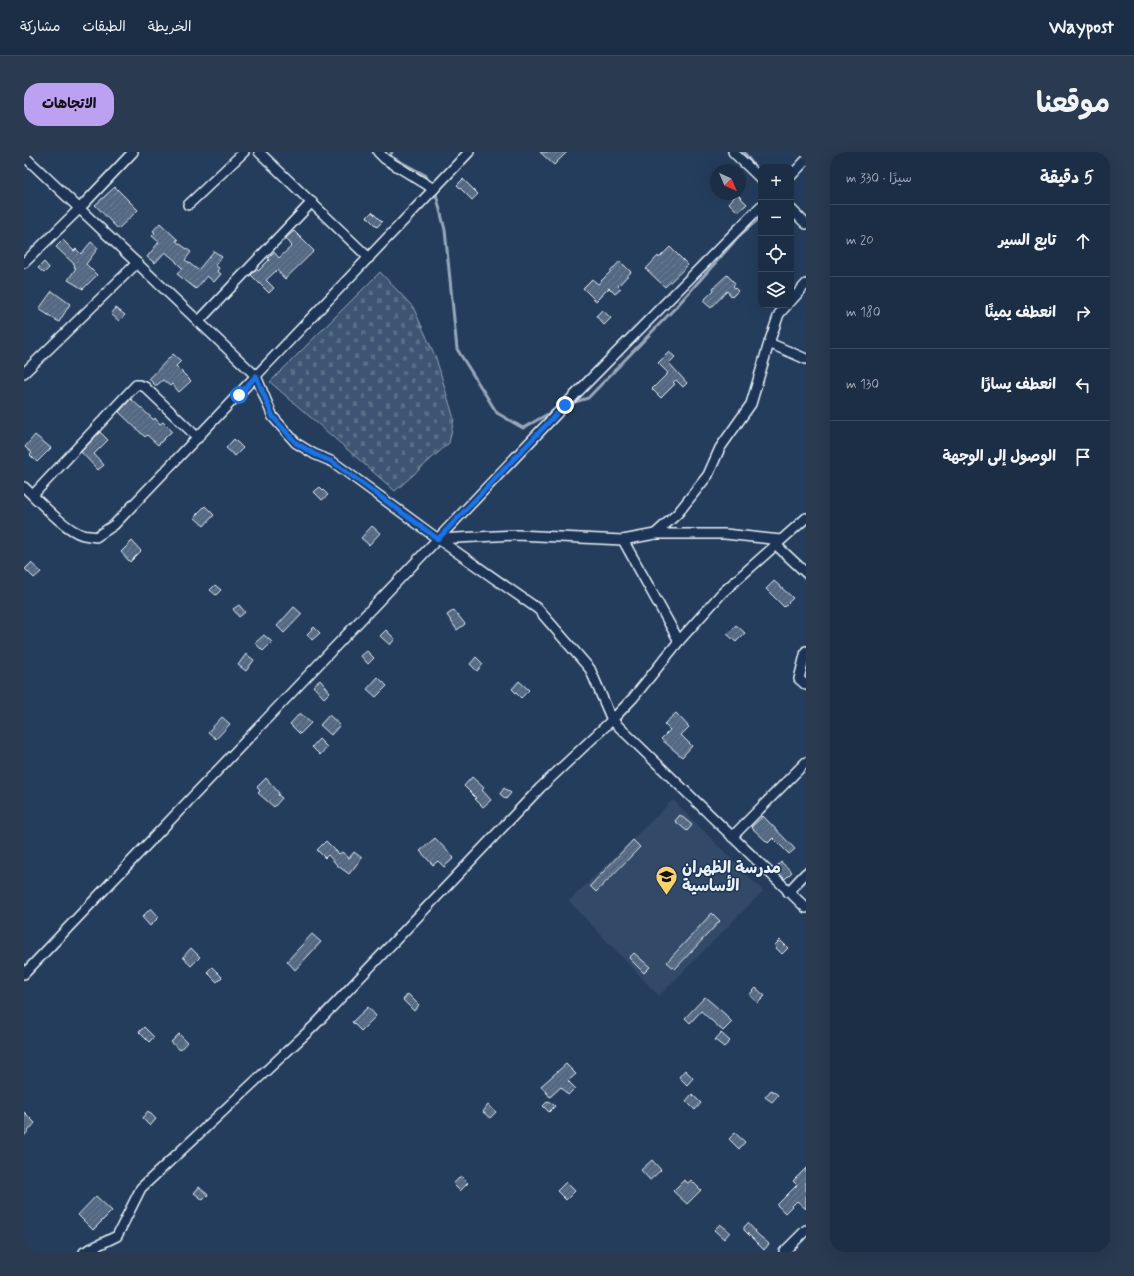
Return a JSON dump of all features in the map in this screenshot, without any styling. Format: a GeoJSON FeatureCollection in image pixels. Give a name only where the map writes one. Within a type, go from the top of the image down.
{"type":"FeatureCollection","features":[{"type":"Feature","properties":{"kind":"street"},"geometry":{"type":"LineString","coordinates":[[24,263],[79,209],[133,152]]}},
{"type":"Feature","properties":{"kind":"street"},"geometry":{"type":"LineString","coordinates":[[188,205],[244,152]]}},
{"type":"Feature","properties":{"kind":"street"},"geometry":{"type":"LineString","coordinates":[[259,152],[369,258]]}},
{"type":"Feature","properties":{"kind":"street"},"geometry":{"type":"LineString","coordinates":[[378,152],[385,159],[434,189]]}},
{"type":"Feature","properties":{"kind":"street"},"geometry":{"type":"LineString","coordinates":[[24,487],[53,515],[82,535],[96,537],[114,525],[470,152]]}},
{"type":"Feature","properties":{"kind":"street"},"geometry":{"type":"LineString","coordinates":[[733,152],[758,176]]}},
{"type":"Feature","properties":{"kind":"street"},"geometry":{"type":"LineString","coordinates":[[24,156],[256,376],[273,417],[296,443],[314,454],[333,462],[438,539],[538,609],[590,669],[612,720],[806,908]]}},
{"type":"Feature","properties":{"kind":"street"},"geometry":{"type":"LineString","coordinates":[[794,173],[806,160]]}},
{"type":"Feature","properties":{"kind":"street"},"geometry":{"type":"LineString","coordinates":[[198,322],[312,202]]}},
{"type":"Feature","properties":{"kind":"street"},"geometry":{"type":"LineString","coordinates":[[24,974],[565,405],[758,209]]}},
{"type":"Feature","properties":{"kind":"street"},"geometry":{"type":"LineString","coordinates":[[794,212],[806,224]]}},
{"type":"Feature","properties":{"kind":"street"},"geometry":{"type":"LineString","coordinates":[[24,373],[137,263]]}},
{"type":"Feature","properties":{"kind":"street"},"geometry":{"type":"LineString","coordinates":[[794,298],[806,284]]}},
{"type":"Feature","properties":{"kind":"street"},"geometry":{"type":"LineString","coordinates":[[655,534],[678,513],[708,475],[720,448],[751,404],[779,314],[784,308]]}},
{"type":"Feature","properties":{"kind":"street"},"geometry":{"type":"LineString","coordinates":[[769,343],[806,359]]}},
{"type":"Feature","properties":{"kind":"street"},"geometry":{"type":"LineString","coordinates":[[33,495],[136,385],[145,387],[198,438]]}},
{"type":"Feature","properties":{"kind":"street"},"geometry":{"type":"LineString","coordinates":[[84,1252],[118,1236],[141,1188],[314,1026],[540,788],[634,698],[679,641],[722,593],[806,518]]}},
{"type":"Feature","properties":{"kind":"street"},"geometry":{"type":"LineString","coordinates":[[438,539],[517,535],[622,540],[655,534],[725,534],[778,542],[806,573]]}},
{"type":"Feature","properties":{"kind":"street"},"geometry":{"type":"LineString","coordinates":[[622,540],[679,641]]}},
{"type":"Feature","properties":{"kind":"street"},"geometry":{"type":"LineString","coordinates":[[806,651],[799,679],[806,685]]}},
{"type":"Feature","properties":{"kind":"street"},"geometry":{"type":"LineString","coordinates":[[732,837],[806,762]]}},
{"type":"Feature","properties":{"kind":"street"},"geometry":{"type":"LineString","coordinates":[[788,892],[806,873]]}},
{"type":"Feature","properties":{"kind":"street"},"geometry":{"type":"LineString","coordinates":[[784,1252],[806,1230]]}},
{"type":"Feature","properties":{"kind":"shaded area","name":"مدرسة الظهران الأساسية"},"geometry":{"type":"Polygon","coordinates":[[[673,800],[763,891],[659,996],[569,901],[673,800]]]}},
{"type":"Feature","properties":{"kind":"green space"},"geometry":{"type":"Polygon","coordinates":[[[380,272],[413,307],[436,358],[454,419],[449,443],[395,491],[270,382],[380,272]]]}},
{"type":"Feature","properties":{"kind":"building"},"geometry":{"type":"Polygon","coordinates":[[[540,152],[567,152],[554,165],[540,152]]]}},
{"type":"Feature","properties":{"kind":"building"},"geometry":{"type":"Polygon","coordinates":[[[463,179],[478,194],[472,200],[457,185],[463,179]]]}},
{"type":"Feature","properties":{"kind":"building"},"geometry":{"type":"Polygon","coordinates":[[[115,187],[138,210],[118,229],[95,205],[115,187]]]}},
{"type":"Feature","properties":{"kind":"building"},"geometry":{"type":"Polygon","coordinates":[[[732,200],[743,200],[747,204],[738,212],[729,203],[732,200]]]}},
{"type":"Feature","properties":{"kind":"building"},"geometry":{"type":"Polygon","coordinates":[[[372,212],[382,222],[377,227],[367,217],[372,212]]]}},
{"type":"Feature","properties":{"kind":"building"},"geometry":{"type":"Polygon","coordinates":[[[160,223],[178,240],[176,241],[191,252],[185,260],[198,270],[214,251],[222,257],[215,265],[219,268],[217,271],[221,274],[214,282],[207,276],[196,289],[177,274],[182,268],[165,252],[155,263],[147,257],[159,242],[152,236],[155,233],[153,231],[160,223]]]}},
{"type":"Feature","properties":{"kind":"building"},"geometry":{"type":"Polygon","coordinates":[[[294,231],[314,251],[285,279],[277,270],[266,280],[274,288],[269,293],[251,275],[257,269],[258,271],[269,260],[268,258],[274,252],[279,258],[292,246],[286,238],[294,231]]]}},
{"type":"Feature","properties":{"kind":"building"},"geometry":{"type":"Polygon","coordinates":[[[63,240],[74,251],[76,249],[81,254],[91,242],[98,248],[86,264],[97,275],[83,289],[68,280],[76,268],[74,267],[75,265],[56,247],[63,240]]]}},
{"type":"Feature","properties":{"kind":"building"},"geometry":{"type":"Polygon","coordinates":[[[670,247],[688,265],[665,287],[646,269],[658,256],[659,258],[670,247]]]}},
{"type":"Feature","properties":{"kind":"building"},"geometry":{"type":"Polygon","coordinates":[[[620,261],[631,272],[618,286],[621,289],[615,294],[609,288],[596,301],[583,288],[592,279],[598,284],[620,261]]]}},
{"type":"Feature","properties":{"kind":"building"},"geometry":{"type":"Polygon","coordinates":[[[44,262],[49,268],[44,273],[38,268],[44,262]]]}},
{"type":"Feature","properties":{"kind":"building"},"geometry":{"type":"Polygon","coordinates":[[[727,275],[735,283],[733,286],[738,291],[732,297],[727,291],[711,308],[703,301],[714,290],[713,288],[727,275]]]}},
{"type":"Feature","properties":{"kind":"building"},"geometry":{"type":"Polygon","coordinates":[[[52,291],[70,304],[59,322],[39,309],[52,291]]]}},
{"type":"Feature","properties":{"kind":"building"},"geometry":{"type":"Polygon","coordinates":[[[116,308],[125,315],[119,321],[111,314],[116,308]]]}},
{"type":"Feature","properties":{"kind":"building"},"geometry":{"type":"Polygon","coordinates":[[[602,310],[611,318],[604,325],[596,316],[602,310]]]}},
{"type":"Feature","properties":{"kind":"building"},"geometry":{"type":"Polygon","coordinates":[[[669,352],[675,357],[669,363],[687,383],[683,387],[676,380],[673,382],[675,384],[661,398],[652,389],[668,373],[658,363],[669,352]]]}},
{"type":"Feature","properties":{"kind":"building"},"geometry":{"type":"Polygon","coordinates":[[[173,354],[181,361],[176,366],[191,381],[179,392],[172,384],[170,386],[163,380],[155,385],[149,379],[173,354]]]}},
{"type":"Feature","properties":{"kind":"building"},"geometry":{"type":"Polygon","coordinates":[[[131,399],[154,420],[155,418],[160,424],[163,422],[172,431],[158,445],[147,435],[145,437],[119,412],[131,399]]]}},
{"type":"Feature","properties":{"kind":"building"},"geometry":{"type":"Polygon","coordinates":[[[100,432],[108,440],[94,454],[104,465],[98,470],[81,452],[100,432]]]}},
{"type":"Feature","properties":{"kind":"building"},"geometry":{"type":"Polygon","coordinates":[[[35,435],[51,448],[37,462],[30,455],[32,453],[25,447],[35,435]]]}},
{"type":"Feature","properties":{"kind":"building"},"geometry":{"type":"Polygon","coordinates":[[[234,439],[243,448],[235,456],[226,448],[234,439]]]}},
{"type":"Feature","properties":{"kind":"building"},"geometry":{"type":"Polygon","coordinates":[[[320,487],[328,495],[322,500],[314,492],[320,487]]]}},
{"type":"Feature","properties":{"kind":"building"},"geometry":{"type":"Polygon","coordinates":[[[205,506],[214,515],[204,526],[194,517],[205,506]]]}},
{"type":"Feature","properties":{"kind":"building"},"geometry":{"type":"Polygon","coordinates":[[[372,526],[380,533],[369,545],[361,538],[372,526]]]}},
{"type":"Feature","properties":{"kind":"building"},"geometry":{"type":"Polygon","coordinates":[[[132,541],[141,551],[130,562],[121,552],[132,541]]]}},
{"type":"Feature","properties":{"kind":"building"},"geometry":{"type":"Polygon","coordinates":[[[31,563],[41,572],[34,578],[25,569],[31,563]]]}},
{"type":"Feature","properties":{"kind":"building"},"geometry":{"type":"Polygon","coordinates":[[[774,581],[793,598],[784,607],[766,589],[774,581]]]}},
{"type":"Feature","properties":{"kind":"building"},"geometry":{"type":"Polygon","coordinates":[[[215,585],[221,590],[216,595],[210,590],[215,585]]]}},
{"type":"Feature","properties":{"kind":"building"},"geometry":{"type":"Polygon","coordinates":[[[239,605],[245,612],[239,617],[233,609],[239,605]]]}},
{"type":"Feature","properties":{"kind":"building"},"geometry":{"type":"Polygon","coordinates":[[[294,607],[302,614],[284,633],[277,626],[294,607]]]}},
{"type":"Feature","properties":{"kind":"building"},"geometry":{"type":"Polygon","coordinates":[[[454,610],[465,624],[457,630],[447,615],[454,610]]]}},
{"type":"Feature","properties":{"kind":"building"},"geometry":{"type":"Polygon","coordinates":[[[736,625],[745,633],[736,642],[727,634],[736,625]]]}},
{"type":"Feature","properties":{"kind":"building"},"geometry":{"type":"Polygon","coordinates":[[[314,627],[320,633],[312,640],[307,634],[314,627]]]}},
{"type":"Feature","properties":{"kind":"building"},"geometry":{"type":"Polygon","coordinates":[[[386,630],[395,639],[390,645],[380,636],[386,630]]]}},
{"type":"Feature","properties":{"kind":"building"},"geometry":{"type":"Polygon","coordinates":[[[264,635],[272,642],[263,651],[255,643],[264,635]]]}},
{"type":"Feature","properties":{"kind":"building"},"geometry":{"type":"Polygon","coordinates":[[[367,651],[374,658],[368,664],[361,656],[367,651]]]}},
{"type":"Feature","properties":{"kind":"building"},"geometry":{"type":"Polygon","coordinates":[[[246,654],[254,660],[246,671],[238,665],[246,654]]]}},
{"type":"Feature","properties":{"kind":"building"},"geometry":{"type":"Polygon","coordinates":[[[476,657],[483,664],[477,671],[470,664],[476,657]]]}},
{"type":"Feature","properties":{"kind":"building"},"geometry":{"type":"Polygon","coordinates":[[[378,677],[387,686],[376,697],[367,689],[378,677]]]}},
{"type":"Feature","properties":{"kind":"building"},"geometry":{"type":"Polygon","coordinates":[[[320,680],[330,692],[324,698],[313,686],[320,680]]]}},
{"type":"Feature","properties":{"kind":"building"},"geometry":{"type":"Polygon","coordinates":[[[519,681],[529,690],[521,698],[512,689],[519,681]]]}},
{"type":"Feature","properties":{"kind":"building"},"geometry":{"type":"Polygon","coordinates":[[[300,713],[311,723],[300,734],[290,724],[300,713]]]}},
{"type":"Feature","properties":{"kind":"building"},"geometry":{"type":"Polygon","coordinates":[[[676,713],[689,727],[681,735],[692,746],[682,757],[661,739],[670,730],[664,724],[676,713]]]}},
{"type":"Feature","properties":{"kind":"building"},"geometry":{"type":"Polygon","coordinates":[[[329,715],[340,725],[331,735],[320,725],[329,715]]]}},
{"type":"Feature","properties":{"kind":"building"},"geometry":{"type":"Polygon","coordinates":[[[222,717],[230,724],[216,739],[208,732],[222,717]]]}},
{"type":"Feature","properties":{"kind":"building"},"geometry":{"type":"Polygon","coordinates":[[[319,739],[327,747],[320,755],[312,747],[319,739]]]}},
{"type":"Feature","properties":{"kind":"building"},"geometry":{"type":"Polygon","coordinates":[[[472,777],[484,788],[482,790],[491,800],[483,807],[464,786],[472,777]]]}},
{"type":"Feature","properties":{"kind":"building"},"geometry":{"type":"Polygon","coordinates":[[[266,778],[279,793],[278,795],[282,798],[274,807],[258,793],[260,791],[257,787],[266,778]]]}},
{"type":"Feature","properties":{"kind":"building"},"geometry":{"type":"Polygon","coordinates":[[[504,788],[511,793],[506,799],[500,794],[504,788]]]}},
{"type":"Feature","properties":{"kind":"building"},"geometry":{"type":"Polygon","coordinates":[[[680,815],[692,825],[687,831],[675,821],[680,815]]]}},
{"type":"Feature","properties":{"kind":"building"},"geometry":{"type":"Polygon","coordinates":[[[763,816],[795,849],[789,854],[773,838],[768,843],[751,827],[763,816]]]}},
{"type":"Feature","properties":{"kind":"building"},"geometry":{"type":"Polygon","coordinates":[[[435,838],[454,858],[444,867],[438,861],[433,865],[420,851],[435,838]]]}},
{"type":"Feature","properties":{"kind":"building"},"geometry":{"type":"Polygon","coordinates":[[[633,840],[640,847],[596,892],[590,886],[633,840]]]}},
{"type":"Feature","properties":{"kind":"building"},"geometry":{"type":"Polygon","coordinates":[[[326,841],[339,854],[342,852],[349,858],[354,852],[362,858],[349,874],[338,866],[328,855],[325,858],[317,850],[326,841]]]}},
{"type":"Feature","properties":{"kind":"building"},"geometry":{"type":"Polygon","coordinates":[[[781,862],[792,872],[785,879],[774,869],[781,862]]]}},
{"type":"Feature","properties":{"kind":"building"},"geometry":{"type":"Polygon","coordinates":[[[151,908],[159,917],[150,926],[142,917],[151,908]]]}},
{"type":"Feature","properties":{"kind":"building"},"geometry":{"type":"Polygon","coordinates":[[[712,913],[720,921],[675,969],[667,962],[712,913]]]}},
{"type":"Feature","properties":{"kind":"building"},"geometry":{"type":"Polygon","coordinates":[[[312,934],[321,942],[295,970],[287,961],[312,934]]]}},
{"type":"Feature","properties":{"kind":"building"},"geometry":{"type":"Polygon","coordinates":[[[780,940],[788,948],[782,954],[774,946],[780,940]]]}},
{"type":"Feature","properties":{"kind":"building"},"geometry":{"type":"Polygon","coordinates":[[[191,948],[200,957],[191,966],[183,957],[191,948]]]}},
{"type":"Feature","properties":{"kind":"building"},"geometry":{"type":"Polygon","coordinates":[[[634,953],[650,967],[644,973],[629,958],[634,953]]]}},
{"type":"Feature","properties":{"kind":"building"},"geometry":{"type":"Polygon","coordinates":[[[212,967],[222,977],[217,982],[207,972],[212,967]]]}},
{"type":"Feature","properties":{"kind":"building"},"geometry":{"type":"Polygon","coordinates":[[[756,988],[765,996],[758,1003],[749,995],[756,988]]]}},
{"type":"Feature","properties":{"kind":"building"},"geometry":{"type":"Polygon","coordinates":[[[408,994],[419,1005],[414,1011],[403,1000],[408,994]]]}},
{"type":"Feature","properties":{"kind":"building"},"geometry":{"type":"Polygon","coordinates":[[[705,997],[732,1022],[723,1031],[701,1011],[690,1023],[685,1018],[705,997]]]}},
{"type":"Feature","properties":{"kind":"building"},"geometry":{"type":"Polygon","coordinates":[[[368,1007],[376,1016],[361,1031],[352,1022],[368,1007]]]}},
{"type":"Feature","properties":{"kind":"building"},"geometry":{"type":"Polygon","coordinates":[[[144,1027],[154,1037],[149,1042],[139,1032],[144,1027]]]}},
{"type":"Feature","properties":{"kind":"building"},"geometry":{"type":"Polygon","coordinates":[[[721,1033],[730,1041],[724,1047],[715,1040],[721,1033]]]}},
{"type":"Feature","properties":{"kind":"building"},"geometry":{"type":"Polygon","coordinates":[[[179,1034],[187,1042],[180,1050],[171,1042],[179,1034]]]}},
{"type":"Feature","properties":{"kind":"building"},"geometry":{"type":"Polygon","coordinates":[[[566,1064],[576,1074],[568,1081],[575,1088],[568,1095],[561,1087],[550,1097],[541,1086],[566,1064]]]}},
{"type":"Feature","properties":{"kind":"building"},"geometry":{"type":"Polygon","coordinates":[[[685,1070],[693,1078],[687,1085],[679,1077],[685,1070]]]}},
{"type":"Feature","properties":{"kind":"building"},"geometry":{"type":"Polygon","coordinates":[[[771,1090],[778,1095],[772,1102],[765,1097],[771,1090]]]}},
{"type":"Feature","properties":{"kind":"building"},"geometry":{"type":"Polygon","coordinates":[[[692,1094],[701,1103],[695,1110],[686,1101],[692,1094]]]}},
{"type":"Feature","properties":{"kind":"building"},"geometry":{"type":"Polygon","coordinates":[[[548,1101],[555,1106],[549,1112],[543,1106],[548,1101]]]}},
{"type":"Feature","properties":{"kind":"building"},"geometry":{"type":"Polygon","coordinates":[[[488,1105],[496,1112],[490,1118],[483,1112],[488,1105]]]}},
{"type":"Feature","properties":{"kind":"building"},"geometry":{"type":"Polygon","coordinates":[[[148,1111],[156,1119],[150,1126],[142,1118],[148,1111]]]}},
{"type":"Feature","properties":{"kind":"building"},"geometry":{"type":"Polygon","coordinates":[[[24,1112],[35,1123],[24,1136],[24,1112]]]}},
{"type":"Feature","properties":{"kind":"building"},"geometry":{"type":"Polygon","coordinates":[[[735,1133],[745,1142],[739,1149],[729,1139],[735,1133]]]}},
{"type":"Feature","properties":{"kind":"building"},"geometry":{"type":"Polygon","coordinates":[[[652,1160],[661,1170],[650,1180],[641,1170],[652,1160]]]}},
{"type":"Feature","properties":{"kind":"building"},"geometry":{"type":"Polygon","coordinates":[[[806,1168],[806,1209],[797,1201],[785,1213],[777,1205],[797,1185],[793,1181],[806,1168]]]}},
{"type":"Feature","properties":{"kind":"building"},"geometry":{"type":"Polygon","coordinates":[[[461,1176],[468,1183],[460,1191],[453,1184],[461,1176]]]}},
{"type":"Feature","properties":{"kind":"building"},"geometry":{"type":"Polygon","coordinates":[[[684,1180],[688,1183],[691,1180],[701,1190],[687,1204],[673,1191],[684,1180]]]}},
{"type":"Feature","properties":{"kind":"building"},"geometry":{"type":"Polygon","coordinates":[[[566,1182],[575,1191],[566,1200],[557,1191],[566,1182]]]}},
{"type":"Feature","properties":{"kind":"building"},"geometry":{"type":"Polygon","coordinates":[[[199,1187],[208,1195],[203,1200],[194,1193],[199,1187]]]}},
{"type":"Feature","properties":{"kind":"building"},"geometry":{"type":"Polygon","coordinates":[[[96,1196],[112,1211],[93,1230],[78,1215],[96,1196]]]}},
{"type":"Feature","properties":{"kind":"building"},"geometry":{"type":"Polygon","coordinates":[[[748,1223],[755,1232],[769,1244],[764,1250],[744,1230],[744,1227],[748,1223]]]}},
{"type":"Feature","properties":{"kind":"building"},"geometry":{"type":"Polygon","coordinates":[[[720,1224],[730,1232],[724,1239],[714,1230],[720,1224]]]}},
{"type":"Feature","properties":{"kind":"waterway"},"geometry":{"type":"LineString","coordinates":[[392,152],[390,156],[425,175],[431,184]]}},
{"type":"Feature","properties":{"kind":"waterway"},"geometry":{"type":"LineString","coordinates":[[744,152],[756,169]]}},
{"type":"Feature","properties":{"kind":"waterway"},"geometry":{"type":"LineString","coordinates":[[435,190],[445,230],[457,349],[497,413],[523,428],[555,410]]}},
{"type":"Feature","properties":{"kind":"waterway"},"geometry":{"type":"LineString","coordinates":[[571,403],[588,398],[676,307],[741,234],[758,220]]}},
{"type":"Feature","properties":{"kind":"place","name":"مدرسة الظهران الأساسية"},"geometry":{"type":"Point","coordinates":[666,896]}},
{"type":"Feature","properties":{"kind":"route"},"geometry":{"type":"LineString","coordinates":[[239,395],[256,376],[273,417],[296,443],[314,454],[333,462],[438,539],[565,405]]}}]}
